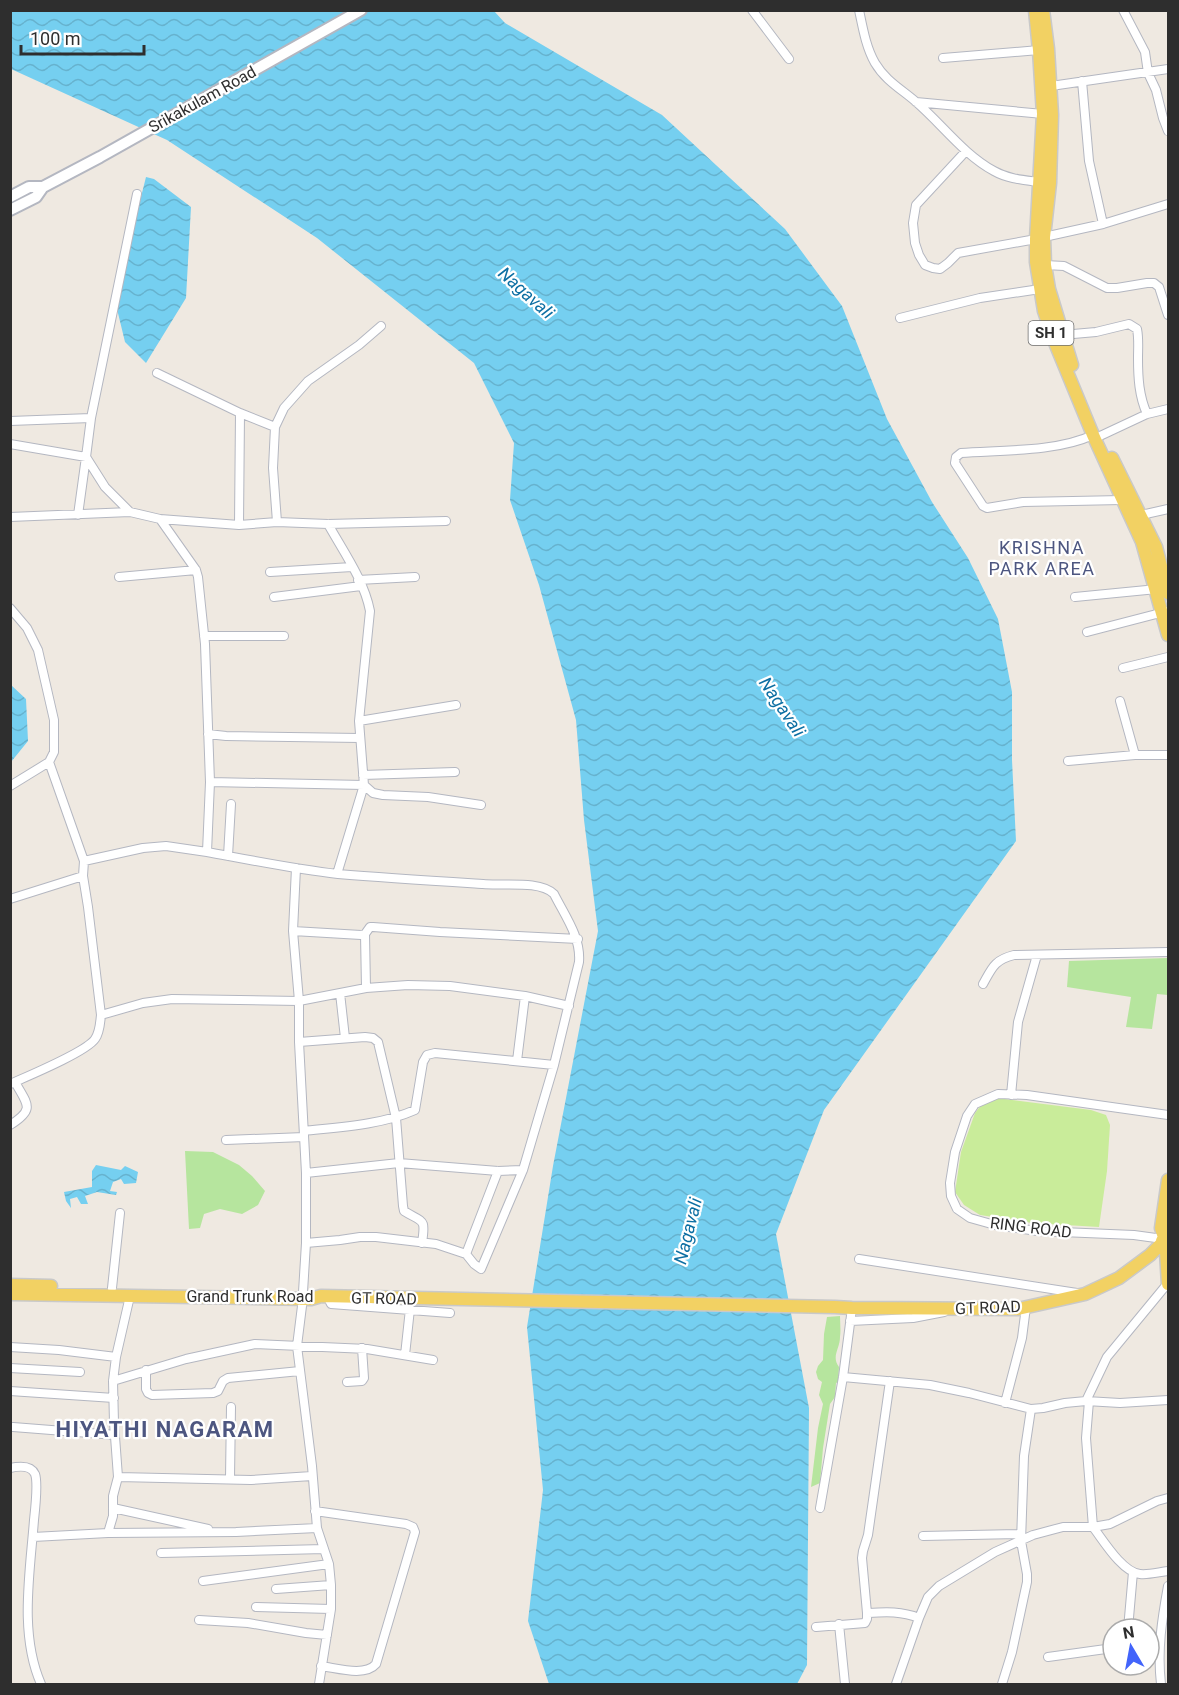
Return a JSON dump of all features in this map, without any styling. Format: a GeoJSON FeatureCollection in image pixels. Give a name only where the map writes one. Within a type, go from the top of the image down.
{"type":"FeatureCollection","features":[{"type":"Feature","properties":{"kind":"main road","name":"Srikakulam Road"},"geometry":{"type":"LineString","coordinates":[[10,210],[36,196],[43,187],[361,10]]}},
{"type":"Feature","properties":{"kind":"main road","name":"SH 1"},"geometry":{"type":"LineString","coordinates":[[1035,10],[1043,114],[1039,182],[1040,238],[1049,289],[1096,435],[1141,515],[1156,547],[1165,589],[1168,634]]}},
{"type":"Feature","properties":{"kind":"main road","name":"SH 1"},"geometry":{"type":"LineString","coordinates":[[1043,10],[1052,115],[1050,183],[1036,262],[1044,311],[1053,338],[1122,500],[1165,589]]}},
{"type":"Feature","properties":{"kind":"main road","name":"Srikakulam Road"},"geometry":{"type":"LineString","coordinates":[[10,197],[29,187],[43,187]]}},
{"type":"Feature","properties":{"kind":"main road"},"geometry":{"type":"LineString","coordinates":[[1168,1180],[1161,1228],[1165,1245],[1168,1284]]}},
{"type":"Feature","properties":{"kind":"main road","name":"GT ROAD"},"geometry":{"type":"LineString","coordinates":[[324,1296],[852,1308],[1018,1309],[1085,1294],[1119,1278],[1165,1245]]}},
{"type":"Feature","properties":{"kind":"main road","name":"Grand Trunk Road"},"geometry":{"type":"LineString","coordinates":[[10,1285],[303,1295]]}},
{"type":"Feature","properties":{"kind":"main road","name":"Grand Trunk Road"},"geometry":{"type":"LineString","coordinates":[[10,1294],[130,1296],[303,1295],[313,1293],[324,1296]]}},
{"type":"Feature","properties":{"kind":"street"},"geometry":{"type":"LineString","coordinates":[[752,10],[789,59]]}},
{"type":"Feature","properties":{"kind":"street"},"geometry":{"type":"LineString","coordinates":[[859,10],[865,39],[876,64],[888,80],[916,102],[966,150],[994,171],[1010,177],[1039,182]]}},
{"type":"Feature","properties":{"kind":"street"},"geometry":{"type":"LineString","coordinates":[[1123,10],[1145,52],[1148,73],[1168,131]]}},
{"type":"Feature","properties":{"kind":"street"},"geometry":{"type":"LineString","coordinates":[[943,58],[1039,50]]}},
{"type":"Feature","properties":{"kind":"street"},"geometry":{"type":"LineString","coordinates":[[1051,86],[1168,69]]}},
{"type":"Feature","properties":{"kind":"street"},"geometry":{"type":"LineString","coordinates":[[1082,81],[1089,161],[1103,224]]}},
{"type":"Feature","properties":{"kind":"street"},"geometry":{"type":"LineString","coordinates":[[916,102],[1043,114]]}},
{"type":"Feature","properties":{"kind":"street"},"geometry":{"type":"LineString","coordinates":[[966,150],[916,205],[913,223],[915,243],[925,264],[933,268],[940,268],[958,253],[1103,224],[1168,204]]}},
{"type":"Feature","properties":{"kind":"street"},"geometry":{"type":"LineString","coordinates":[[78,515],[91,418],[137,194]]}},
{"type":"Feature","properties":{"kind":"street"},"geometry":{"type":"LineString","coordinates":[[1045,265],[1064,266],[1107,288],[1154,283],[1159,287],[1168,315]]}},
{"type":"Feature","properties":{"kind":"street"},"geometry":{"type":"LineString","coordinates":[[900,318],[980,298],[1040,289]]}},
{"type":"Feature","properties":{"kind":"street"},"geometry":{"type":"LineString","coordinates":[[1062,335],[1096,332],[1129,324],[1137,329],[1138,378],[1142,402],[1147,414]]}},
{"type":"Feature","properties":{"kind":"street"},"geometry":{"type":"LineString","coordinates":[[277,522],[273,468],[276,427],[284,408],[308,381],[359,345],[381,326]]}},
{"type":"Feature","properties":{"kind":"street"},"geometry":{"type":"LineString","coordinates":[[157,373],[240,413],[276,427]]}},
{"type":"Feature","properties":{"kind":"street"},"geometry":{"type":"LineString","coordinates":[[1122,500],[1023,502],[987,508],[983,506],[955,463],[956,457],[961,453],[1045,447],[1085,439],[1147,414],[1168,410]]}},
{"type":"Feature","properties":{"kind":"street"},"geometry":{"type":"LineString","coordinates":[[239,525],[240,413]]}},
{"type":"Feature","properties":{"kind":"street"},"geometry":{"type":"LineString","coordinates":[[10,421],[91,418]]}},
{"type":"Feature","properties":{"kind":"street"},"geometry":{"type":"LineString","coordinates":[[10,444],[86,457],[105,487],[130,512]]}},
{"type":"Feature","properties":{"kind":"street"},"geometry":{"type":"LineString","coordinates":[[1141,515],[1168,509]]}},
{"type":"Feature","properties":{"kind":"street"},"geometry":{"type":"LineString","coordinates":[[10,517],[130,512],[160,519],[239,525],[277,522],[328,524],[446,521]]}},
{"type":"Feature","properties":{"kind":"street"},"geometry":{"type":"LineString","coordinates":[[160,519],[196,570],[200,585],[210,782],[207,852]]}},
{"type":"Feature","properties":{"kind":"street"},"geometry":{"type":"LineString","coordinates":[[328,524],[360,583],[370,610],[359,721],[364,785],[337,874]]}},
{"type":"Feature","properties":{"kind":"street"},"geometry":{"type":"LineString","coordinates":[[270,572],[351,567]]}},
{"type":"Feature","properties":{"kind":"street"},"geometry":{"type":"LineString","coordinates":[[119,578],[196,570]]}},
{"type":"Feature","properties":{"kind":"street"},"geometry":{"type":"LineString","coordinates":[[274,597],[360,583],[416,578]]}},
{"type":"Feature","properties":{"kind":"street"},"geometry":{"type":"LineString","coordinates":[[1075,597],[1165,589]]}},
{"type":"Feature","properties":{"kind":"street"},"geometry":{"type":"LineString","coordinates":[[10,608],[27,628],[38,650],[54,720],[54,752],[49,762],[10,786]]}},
{"type":"Feature","properties":{"kind":"street"},"geometry":{"type":"LineString","coordinates":[[1088,632],[1165,612]]}},
{"type":"Feature","properties":{"kind":"street"},"geometry":{"type":"LineString","coordinates":[[204,636],[284,636]]}},
{"type":"Feature","properties":{"kind":"street"},"geometry":{"type":"LineString","coordinates":[[1123,668],[1168,657]]}},
{"type":"Feature","properties":{"kind":"street"},"geometry":{"type":"LineString","coordinates":[[1120,701],[1135,755]]}},
{"type":"Feature","properties":{"kind":"street"},"geometry":{"type":"LineString","coordinates":[[359,721],[456,705]]}},
{"type":"Feature","properties":{"kind":"street"},"geometry":{"type":"LineString","coordinates":[[208,734],[360,738]]}},
{"type":"Feature","properties":{"kind":"street"},"geometry":{"type":"LineString","coordinates":[[1068,761],[1135,755],[1168,755]]}},
{"type":"Feature","properties":{"kind":"street"},"geometry":{"type":"LineString","coordinates":[[10,1125],[26,1113],[27,1109],[27,1104],[13,1083],[88,1045],[99,1032],[101,1015],[83,876],[84,861],[49,762]]}},
{"type":"Feature","properties":{"kind":"street"},"geometry":{"type":"LineString","coordinates":[[363,775],[455,772]]}},
{"type":"Feature","properties":{"kind":"street"},"geometry":{"type":"LineString","coordinates":[[210,782],[364,785],[373,793],[383,795],[428,797],[481,806]]}},
{"type":"Feature","properties":{"kind":"street"},"geometry":{"type":"LineString","coordinates":[[228,856],[231,804]]}},
{"type":"Feature","properties":{"kind":"street"},"geometry":{"type":"LineString","coordinates":[[84,861],[143,848],[166,846],[337,874],[492,885],[540,886],[549,889],[554,894],[578,939],[579,962],[554,1065],[523,1170],[481,1269],[466,1254],[436,1244],[360,1237],[306,1243]]}},
{"type":"Feature","properties":{"kind":"street"},"geometry":{"type":"LineString","coordinates":[[296,868],[293,931],[299,1001],[306,1173],[306,1243],[297,1346],[317,1528],[329,1564],[332,1585],[331,1609],[319,1684]]}},
{"type":"Feature","properties":{"kind":"street"},"geometry":{"type":"LineString","coordinates":[[10,899],[83,876]]}},
{"type":"Feature","properties":{"kind":"street"},"geometry":{"type":"LineString","coordinates":[[366,988],[365,934],[367,929],[373,927],[578,939]]}},
{"type":"Feature","properties":{"kind":"street"},"geometry":{"type":"LineString","coordinates":[[293,931],[365,934]]}},
{"type":"Feature","properties":{"kind":"street"},"geometry":{"type":"LineString","coordinates":[[983,984],[995,964],[1003,958],[1014,955],[1168,952]]}},
{"type":"Feature","properties":{"kind":"street"},"geometry":{"type":"LineString","coordinates":[[1011,1095],[1017,1022],[1037,955]]}},
{"type":"Feature","properties":{"kind":"street"},"geometry":{"type":"LineString","coordinates":[[101,1015],[143,1003],[172,999],[299,1001],[366,988],[408,985],[450,986],[525,996],[569,1006]]}},
{"type":"Feature","properties":{"kind":"street"},"geometry":{"type":"LineString","coordinates":[[340,993],[345,1038]]}},
{"type":"Feature","properties":{"kind":"street"},"geometry":{"type":"LineString","coordinates":[[517,1061],[525,996]]}},
{"type":"Feature","properties":{"kind":"street"},"geometry":{"type":"LineString","coordinates":[[299,1042],[345,1038],[373,1038],[378,1042],[396,1118],[404,1211],[420,1218],[424,1224],[422,1243]]}},
{"type":"Feature","properties":{"kind":"street"},"geometry":{"type":"LineString","coordinates":[[226,1140],[304,1134],[396,1118],[415,1110],[423,1062],[427,1055],[435,1053],[554,1065]]}},
{"type":"Feature","properties":{"kind":"street","name":"RING ROAD"},"geometry":{"type":"LineString","coordinates":[[1165,1245],[1134,1235],[1037,1231],[995,1225],[970,1218],[957,1209],[951,1196],[950,1183],[955,1152],[967,1116],[975,1104],[998,1094],[1027,1095],[1168,1115]]}},
{"type":"Feature","properties":{"kind":"street"},"geometry":{"type":"LineString","coordinates":[[306,1173],[399,1163],[498,1171],[523,1170]]}},
{"type":"Feature","properties":{"kind":"street"},"geometry":{"type":"LineString","coordinates":[[466,1254],[498,1171]]}},
{"type":"Feature","properties":{"kind":"street"},"geometry":{"type":"LineString","coordinates":[[112,1288],[120,1213]]}},
{"type":"Feature","properties":{"kind":"street"},"geometry":{"type":"LineString","coordinates":[[859,1259],[1085,1294]]}},
{"type":"Feature","properties":{"kind":"street"},"geometry":{"type":"LineString","coordinates":[[1168,1284],[1107,1357],[1088,1401],[1086,1438],[1093,1527],[1114,1556],[1133,1572],[1146,1574],[1168,1571]]}},
{"type":"Feature","properties":{"kind":"street"},"geometry":{"type":"LineString","coordinates":[[108,1533],[113,1516],[113,1496],[118,1478],[113,1381],[130,1296]]}},
{"type":"Feature","properties":{"kind":"street"},"geometry":{"type":"LineString","coordinates":[[324,1296],[331,1304],[450,1313]]}},
{"type":"Feature","properties":{"kind":"street"},"geometry":{"type":"LineString","coordinates":[[1005,1402],[1022,1338],[1026,1307]]}},
{"type":"Feature","properties":{"kind":"street"},"geometry":{"type":"LineString","coordinates":[[820,1508],[843,1377],[852,1308]]}},
{"type":"Feature","properties":{"kind":"street"},"geometry":{"type":"LineString","coordinates":[[405,1355],[410,1309]]}},
{"type":"Feature","properties":{"kind":"street"},"geometry":{"type":"LineString","coordinates":[[850,1322],[913,1318],[960,1309]]}},
{"type":"Feature","properties":{"kind":"street"},"geometry":{"type":"LineString","coordinates":[[113,1381],[186,1359],[255,1344],[362,1348],[433,1360]]}},
{"type":"Feature","properties":{"kind":"street"},"geometry":{"type":"LineString","coordinates":[[10,1347],[116,1357]]}},
{"type":"Feature","properties":{"kind":"street"},"geometry":{"type":"LineString","coordinates":[[347,1382],[362,1381],[364,1378],[362,1348]]}},
{"type":"Feature","properties":{"kind":"street"},"geometry":{"type":"LineString","coordinates":[[10,1368],[80,1372]]}},
{"type":"Feature","properties":{"kind":"street"},"geometry":{"type":"LineString","coordinates":[[146,1370],[146,1389],[148,1394],[152,1395],[213,1393],[218,1392],[223,1381],[228,1378],[300,1371]]}},
{"type":"Feature","properties":{"kind":"street"},"geometry":{"type":"LineString","coordinates":[[843,1377],[930,1385],[1031,1409],[1088,1401],[1120,1403],[1168,1400]]}},
{"type":"Feature","properties":{"kind":"street"},"geometry":{"type":"LineString","coordinates":[[816,1627],[865,1623],[867,1619],[863,1551],[868,1535],[890,1381]]}},
{"type":"Feature","properties":{"kind":"street"},"geometry":{"type":"LineString","coordinates":[[10,1390],[114,1398]]}},
{"type":"Feature","properties":{"kind":"street"},"geometry":{"type":"LineString","coordinates":[[230,1478],[231,1407]]}},
{"type":"Feature","properties":{"kind":"street"},"geometry":{"type":"LineString","coordinates":[[1002,1684],[1012,1652],[1027,1582],[1021,1538],[1024,1456],[1031,1409]]}},
{"type":"Feature","properties":{"kind":"street"},"geometry":{"type":"LineString","coordinates":[[13,1427],[115,1435]]}},
{"type":"Feature","properties":{"kind":"street"},"geometry":{"type":"LineString","coordinates":[[10,1468],[23,1467],[32,1470],[36,1476],[27,1599],[31,1644],[36,1673],[41,1684]]}},
{"type":"Feature","properties":{"kind":"street"},"geometry":{"type":"LineString","coordinates":[[118,1478],[251,1480],[312,1476]]}},
{"type":"Feature","properties":{"kind":"street"},"geometry":{"type":"LineString","coordinates":[[896,1684],[928,1597],[939,1586],[1021,1538],[1063,1527],[1093,1527],[1110,1524],[1168,1498]]}},
{"type":"Feature","properties":{"kind":"street"},"geometry":{"type":"LineString","coordinates":[[113,1508],[223,1532]]}},
{"type":"Feature","properties":{"kind":"street"},"geometry":{"type":"LineString","coordinates":[[315,1511],[405,1524],[413,1527],[414,1532],[376,1664],[372,1669],[364,1671],[321,1666]]}},
{"type":"Feature","properties":{"kind":"street"},"geometry":{"type":"LineString","coordinates":[[33,1537],[317,1528]]}},
{"type":"Feature","properties":{"kind":"street"},"geometry":{"type":"LineString","coordinates":[[923,1536],[1021,1538]]}},
{"type":"Feature","properties":{"kind":"street"},"geometry":{"type":"LineString","coordinates":[[161,1553],[324,1549]]}},
{"type":"Feature","properties":{"kind":"street"},"geometry":{"type":"LineString","coordinates":[[203,1581],[329,1564]]}},
{"type":"Feature","properties":{"kind":"street"},"geometry":{"type":"LineString","coordinates":[[1129,1617],[1133,1572]]}},
{"type":"Feature","properties":{"kind":"street"},"geometry":{"type":"LineString","coordinates":[[276,1589],[332,1585]]}},
{"type":"Feature","properties":{"kind":"street"},"geometry":{"type":"LineString","coordinates":[[1161,1684],[1160,1631],[1168,1586]]}},
{"type":"Feature","properties":{"kind":"street"},"geometry":{"type":"LineString","coordinates":[[256,1607],[331,1609]]}},
{"type":"Feature","properties":{"kind":"street"},"geometry":{"type":"LineString","coordinates":[[867,1613],[897,1612],[919,1618]]}},
{"type":"Feature","properties":{"kind":"street"},"geometry":{"type":"LineString","coordinates":[[199,1620],[248,1623],[327,1635]]}},
{"type":"Feature","properties":{"kind":"street"},"geometry":{"type":"LineString","coordinates":[[839,1624],[845,1684]]}},
{"type":"Feature","properties":{"kind":"street"},"geometry":{"type":"LineString","coordinates":[[1048,1657],[1101,1650]]}},
{"type":"Feature","properties":{"kind":"green space"},"geometry":{"type":"Polygon","coordinates":[[[1168,958],[1168,995],[1157,994],[1152,1029],[1126,1027],[1131,997],[1067,987],[1069,961],[1168,958]]]}},
{"type":"Feature","properties":{"kind":"green space"},"geometry":{"type":"Polygon","coordinates":[[[997,1098],[1091,1110],[1106,1115],[1110,1125],[1107,1171],[1099,1227],[1032,1223],[980,1215],[964,1205],[955,1192],[961,1152],[975,1113],[982,1104],[997,1098]]]}},
{"type":"Feature","properties":{"kind":"green space"},"geometry":{"type":"Polygon","coordinates":[[[185,1151],[213,1152],[239,1165],[265,1191],[258,1205],[242,1214],[220,1209],[204,1214],[200,1228],[189,1229],[185,1151]]]}},
{"type":"Feature","properties":{"kind":"green space"},"geometry":{"type":"Polygon","coordinates":[[[840,1316],[840,1341],[836,1356],[839,1367],[838,1382],[835,1397],[830,1404],[820,1483],[811,1487],[823,1404],[819,1395],[822,1382],[818,1379],[816,1372],[823,1360],[827,1317],[840,1316]]]}},
{"type":"Feature","properties":{"kind":"water","name":"Nagavali"},"geometry":{"type":"Polygon","coordinates":[[[11,11],[494,11],[505,23],[662,115],[785,229],[842,306],[887,419],[932,502],[968,558],[998,619],[1012,692],[1012,760],[1016,841],[824,1110],[776,1234],[809,1408],[807,1665],[797,1684],[549,1684],[528,1621],[543,1490],[527,1327],[553,1166],[598,931],[584,820],[576,720],[539,585],[510,500],[514,443],[474,363],[317,238],[167,140],[11,69],[11,11]]]}},
{"type":"Feature","properties":{"kind":"water"},"geometry":{"type":"Polygon","coordinates":[[[146,177],[154,179],[191,207],[186,298],[146,363],[125,342],[117,309],[146,177]]]}},
{"type":"Feature","properties":{"kind":"water"},"geometry":{"type":"Polygon","coordinates":[[[11,685],[26,699],[28,741],[11,762],[11,685]]]}},
{"type":"Feature","properties":{"kind":"water"},"geometry":{"type":"Polygon","coordinates":[[[96,1165],[121,1170],[125,1166],[138,1172],[136,1183],[124,1184],[121,1179],[113,1182],[110,1191],[117,1192],[116,1195],[97,1192],[85,1196],[88,1204],[81,1204],[77,1197],[70,1199],[71,1208],[64,1192],[92,1187],[92,1171],[96,1165]]]}},
{"type":"Feature","properties":{"kind":"district","name":"KRISHNA PARK AREA"},"geometry":{"type":"Point","coordinates":[1042,558]}},
{"type":"Feature","properties":{"kind":"district","name":"HIYATHI NAGARAM"},"geometry":{"type":"Point","coordinates":[165,1429]}}]}
